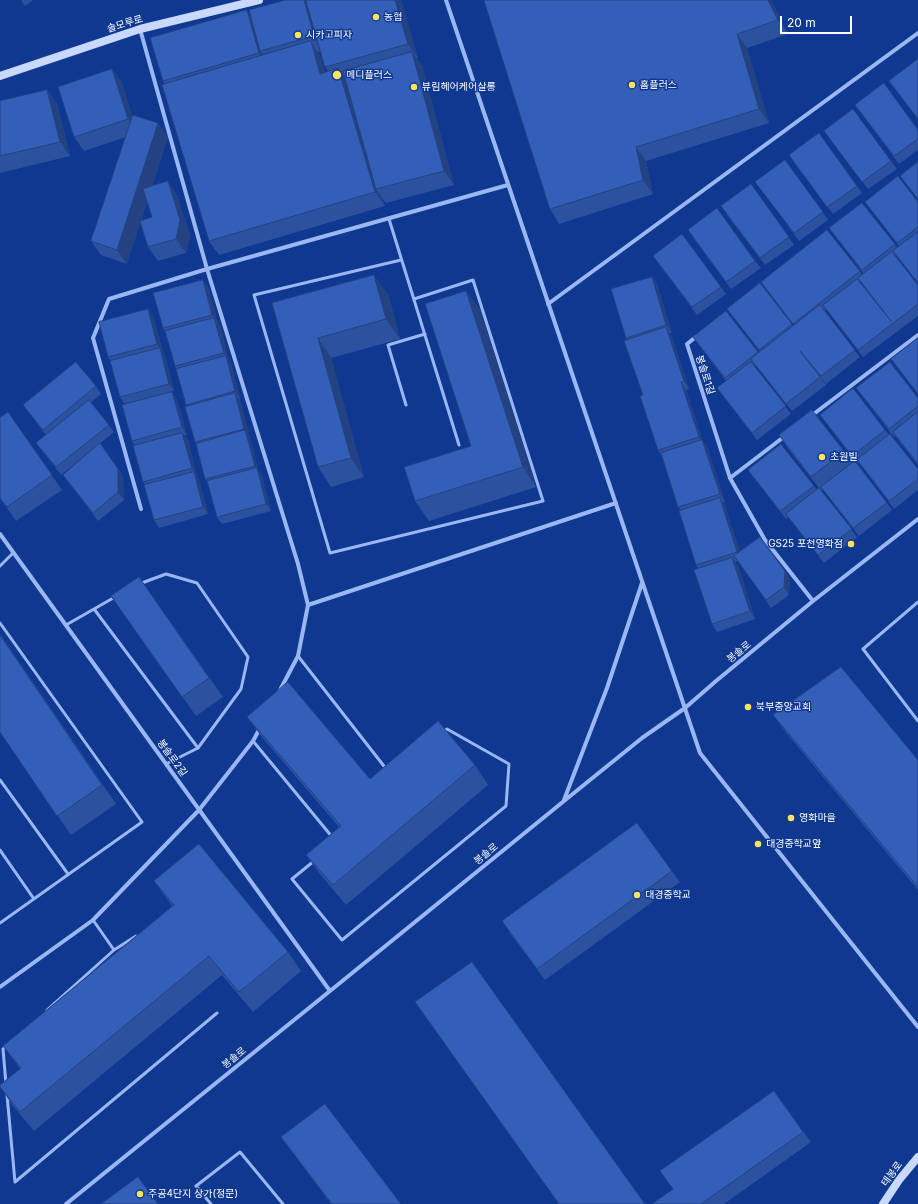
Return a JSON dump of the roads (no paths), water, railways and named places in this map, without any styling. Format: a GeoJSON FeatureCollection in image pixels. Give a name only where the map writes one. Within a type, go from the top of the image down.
{"type":"FeatureCollection","features":[{"type":"Feature","properties":{"kind":"main road","name":"솔모루로"},"geometry":{"type":"LineString","coordinates":[[0,76],[140,29],[259,0]]}},
{"type":"Feature","properties":{"kind":"main road","name":"태봉로"},"geometry":{"type":"LineString","coordinates":[[884,1204],[899,1180],[918,1157]]}},
{"type":"Feature","properties":{"kind":"street"},"geometry":{"type":"LineString","coordinates":[[446,0],[700,753],[918,1027]]}},
{"type":"Feature","properties":{"kind":"street"},"geometry":{"type":"LineString","coordinates":[[140,29],[207,269],[298,564],[308,605],[298,656],[277,695]]}},
{"type":"Feature","properties":{"kind":"street"},"geometry":{"type":"LineString","coordinates":[[548,304],[918,33]]}},
{"type":"Feature","properties":{"kind":"street"},"geometry":{"type":"LineString","coordinates":[[141,508],[93,338],[108,299],[207,269],[508,185]]}},
{"type":"Feature","properties":{"kind":"street","name":"봉솔로1길"},"geometry":{"type":"LineString","coordinates":[[700,334],[687,344],[730,478],[765,540],[813,601]]}},
{"type":"Feature","properties":{"kind":"street"},"geometry":{"type":"LineString","coordinates":[[805,421],[918,335]]}},
{"type":"Feature","properties":{"kind":"street"},"geometry":{"type":"LineString","coordinates":[[730,478],[786,435]]}},
{"type":"Feature","properties":{"kind":"street"},"geometry":{"type":"LineString","coordinates":[[308,605],[616,503]]}},
{"type":"Feature","properties":{"kind":"street","name":"봉솔로"},"geometry":{"type":"LineString","coordinates":[[66,1204],[642,738],[685,708],[813,601],[918,519]]}},
{"type":"Feature","properties":{"kind":"street","name":"봉솔로2길"},"geometry":{"type":"LineString","coordinates":[[0,534],[330,991]]}},
{"type":"Feature","properties":{"kind":"street"},"geometry":{"type":"LineString","coordinates":[[564,801],[607,688],[642,582]]}},
{"type":"Feature","properties":{"kind":"street"},"geometry":{"type":"LineString","coordinates":[[0,987],[93,920],[199,810],[253,741],[263,721]]}},
{"type":"Feature","properties":{"kind":"lane"},"geometry":{"type":"LineString","coordinates":[[389,219],[459,445]]}},
{"type":"Feature","properties":{"kind":"lane"},"geometry":{"type":"LineString","coordinates":[[401,260],[254,295],[330,553],[543,501],[473,280],[414,299]]}},
{"type":"Feature","properties":{"kind":"lane"},"geometry":{"type":"LineString","coordinates":[[406,405],[388,345],[425,334]]}},
{"type":"Feature","properties":{"kind":"lane"},"geometry":{"type":"LineString","coordinates":[[0,566],[13,553]]}},
{"type":"Feature","properties":{"kind":"lane"},"geometry":{"type":"LineString","coordinates":[[133,586],[166,574],[196,583],[248,657],[242,689],[198,748],[166,764]]}},
{"type":"Feature","properties":{"kind":"lane"},"geometry":{"type":"LineString","coordinates":[[66,625],[120,594]]}},
{"type":"Feature","properties":{"kind":"lane"},"geometry":{"type":"LineString","coordinates":[[918,602],[863,649],[918,721]]}},
{"type":"Feature","properties":{"kind":"lane"},"geometry":{"type":"LineString","coordinates":[[94,609],[198,748]]}},
{"type":"Feature","properties":{"kind":"lane"},"geometry":{"type":"LineString","coordinates":[[0,623],[142,822],[0,923]]}},
{"type":"Feature","properties":{"kind":"lane"},"geometry":{"type":"LineString","coordinates":[[298,656],[389,773]]}},
{"type":"Feature","properties":{"kind":"lane"},"geometry":{"type":"LineString","coordinates":[[320,857],[292,879],[342,940],[506,806],[509,764],[447,729],[441,734]]}},
{"type":"Feature","properties":{"kind":"lane"},"geometry":{"type":"LineString","coordinates":[[253,741],[337,843]]}},
{"type":"Feature","properties":{"kind":"lane"},"geometry":{"type":"LineString","coordinates":[[0,780],[68,874]]}},
{"type":"Feature","properties":{"kind":"lane"},"geometry":{"type":"LineString","coordinates":[[0,850],[34,899]]}},
{"type":"Feature","properties":{"kind":"lane"},"geometry":{"type":"LineString","coordinates":[[93,920],[114,950]]}},
{"type":"Feature","properties":{"kind":"lane"},"geometry":{"type":"LineString","coordinates":[[44,1012],[114,950],[141,933]]}},
{"type":"Feature","properties":{"kind":"lane"},"geometry":{"type":"LineString","coordinates":[[9,1044],[3,1049],[15,1182],[217,1013]]}},
{"type":"Feature","properties":{"kind":"lane"},"geometry":{"type":"LineString","coordinates":[[211,1204],[196,1186],[240,1152],[283,1204]]}},
{"type":"Feature","properties":{"kind":"place","name":"농협"},"geometry":{"type":"Point","coordinates":[376,17]}},
{"type":"Feature","properties":{"kind":"place","name":"시카고피자"},"geometry":{"type":"Point","coordinates":[298,35]}},
{"type":"Feature","properties":{"kind":"place","name":"메디플러스"},"geometry":{"type":"Point","coordinates":[337,75]}},
{"type":"Feature","properties":{"kind":"place","name":"홈플러스"},"geometry":{"type":"Point","coordinates":[632,85]}},
{"type":"Feature","properties":{"kind":"place","name":"뷰림헤어케어살롱"},"geometry":{"type":"Point","coordinates":[414,87]}},
{"type":"Feature","properties":{"kind":"place","name":"초원빌"},"geometry":{"type":"Point","coordinates":[822,457]}},
{"type":"Feature","properties":{"kind":"place","name":"GS25 포천영화점"},"geometry":{"type":"Point","coordinates":[851,544]}},
{"type":"Feature","properties":{"kind":"place","name":"북부중앙교회"},"geometry":{"type":"Point","coordinates":[748,707]}},
{"type":"Feature","properties":{"kind":"place","name":"영화마을"},"geometry":{"type":"Point","coordinates":[791,818]}},
{"type":"Feature","properties":{"kind":"place","name":"대경중학교앞"},"geometry":{"type":"Point","coordinates":[758,844]}},
{"type":"Feature","properties":{"kind":"place","name":"대경중학교"},"geometry":{"type":"Point","coordinates":[637,895]}},
{"type":"Feature","properties":{"kind":"place","name":"주공4단지 상가(정문)"},"geometry":{"type":"Point","coordinates":[140,1194]}}]}
